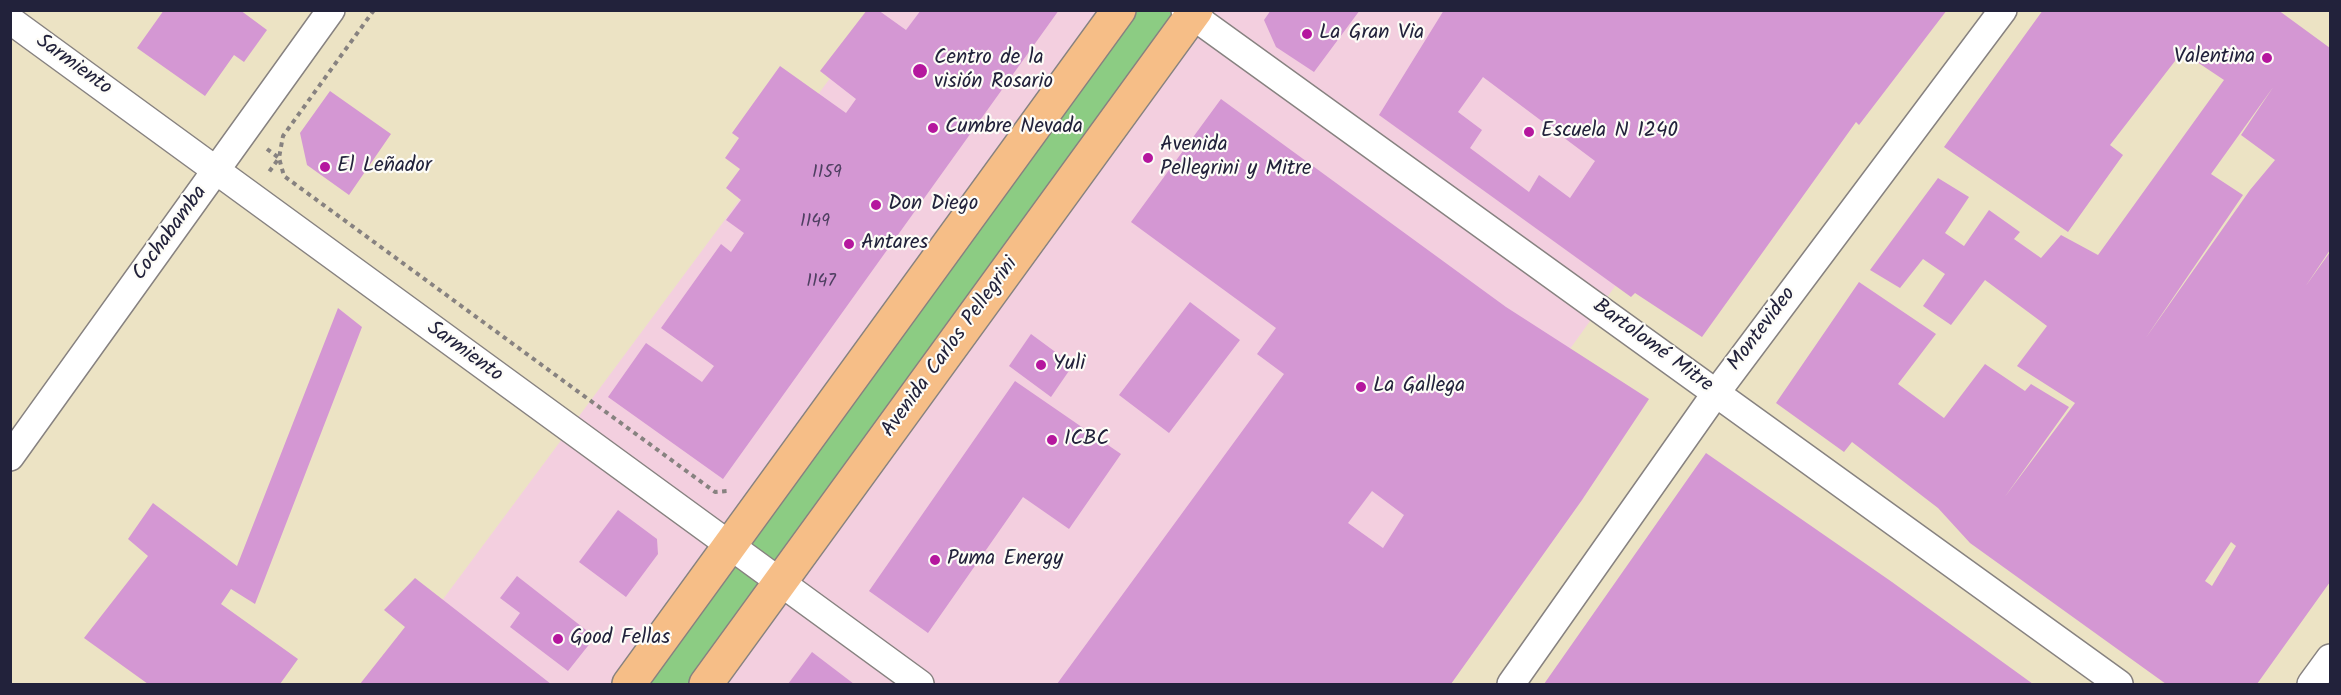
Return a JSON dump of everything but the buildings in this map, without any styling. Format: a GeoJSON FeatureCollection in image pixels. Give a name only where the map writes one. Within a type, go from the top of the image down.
{"type":"FeatureCollection","features":[{"type":"Feature","properties":{"kind":"main road"},"geometry":{"type":"LineString","coordinates":[[629,684],[1119,10]]}},
{"type":"Feature","properties":{"kind":"main road","name":"Avenida Carlos Pellegrini"},"geometry":{"type":"LineString","coordinates":[[706,684],[1191,12]]}},
{"type":"Feature","properties":{"kind":"street","name":"Cochabamba"},"geometry":{"type":"LineString","coordinates":[[10,457],[331,10]]}},
{"type":"Feature","properties":{"kind":"street","name":"Montevideo"},"geometry":{"type":"LineString","coordinates":[[1511,684],[1716,393],[2003,10]]}},
{"type":"Feature","properties":{"kind":"street","name":"Bartolomé Mitre"},"geometry":{"type":"LineString","coordinates":[[1191,12],[2119,684]]}},
{"type":"Feature","properties":{"kind":"street","name":"Sarmiento"},"geometry":{"type":"LineString","coordinates":[[10,20],[729,547],[920,684]]}},
{"type":"Feature","properties":{"kind":"street"},"geometry":{"type":"LineString","coordinates":[[2311,684],[2331,658]]}},
{"type":"Feature","properties":{"kind":"path"},"geometry":{"type":"LineString","coordinates":[[374,10],[283,136],[279,158],[284,176],[715,492],[729,490]]}},
{"type":"Feature","properties":{"kind":"shaded area"},"geometry":{"type":"Polygon","coordinates":[[[880,11],[1813,11],[1329,684],[380,684],[880,11]]]}},
{"type":"Feature","properties":{"kind":"green space"},"geometry":{"type":"Polygon","coordinates":[[[1119,11],[1196,11],[706,684],[629,684],[1119,11]]]}},
{"type":"Feature","properties":{"kind":"place","name":"La Gran Via"},"geometry":{"type":"Point","coordinates":[1307,34]}},
{"type":"Feature","properties":{"kind":"place","name":"Valentina"},"geometry":{"type":"Point","coordinates":[2267,58]}},
{"type":"Feature","properties":{"kind":"place","name":"Centro de la visión Rosario"},"geometry":{"type":"Point","coordinates":[920,71]}},
{"type":"Feature","properties":{"kind":"place","name":"Cumbre Nevada"},"geometry":{"type":"Point","coordinates":[933,128]}},
{"type":"Feature","properties":{"kind":"place","name":"Escuela N 1240"},"geometry":{"type":"Point","coordinates":[1529,132]}},
{"type":"Feature","properties":{"kind":"place","name":"Avenida Pellegrini y Mitre"},"geometry":{"type":"Point","coordinates":[1148,158]}},
{"type":"Feature","properties":{"kind":"place","name":"El Leñador"},"geometry":{"type":"Point","coordinates":[325,167]}},
{"type":"Feature","properties":{"kind":"place","name":"Don Diego"},"geometry":{"type":"Point","coordinates":[876,205]}},
{"type":"Feature","properties":{"kind":"place","name":"Antares"},"geometry":{"type":"Point","coordinates":[849,244]}},
{"type":"Feature","properties":{"kind":"place","name":"Yuli"},"geometry":{"type":"Point","coordinates":[1041,365]}},
{"type":"Feature","properties":{"kind":"place","name":"La Gallega"},"geometry":{"type":"Point","coordinates":[1361,387]}},
{"type":"Feature","properties":{"kind":"place","name":"ICBC"},"geometry":{"type":"Point","coordinates":[1052,440]}},
{"type":"Feature","properties":{"kind":"place","name":"Puma Energy"},"geometry":{"type":"Point","coordinates":[935,560]}},
{"type":"Feature","properties":{"kind":"place","name":"Good Fellas"},"geometry":{"type":"Point","coordinates":[558,639]}}]}
